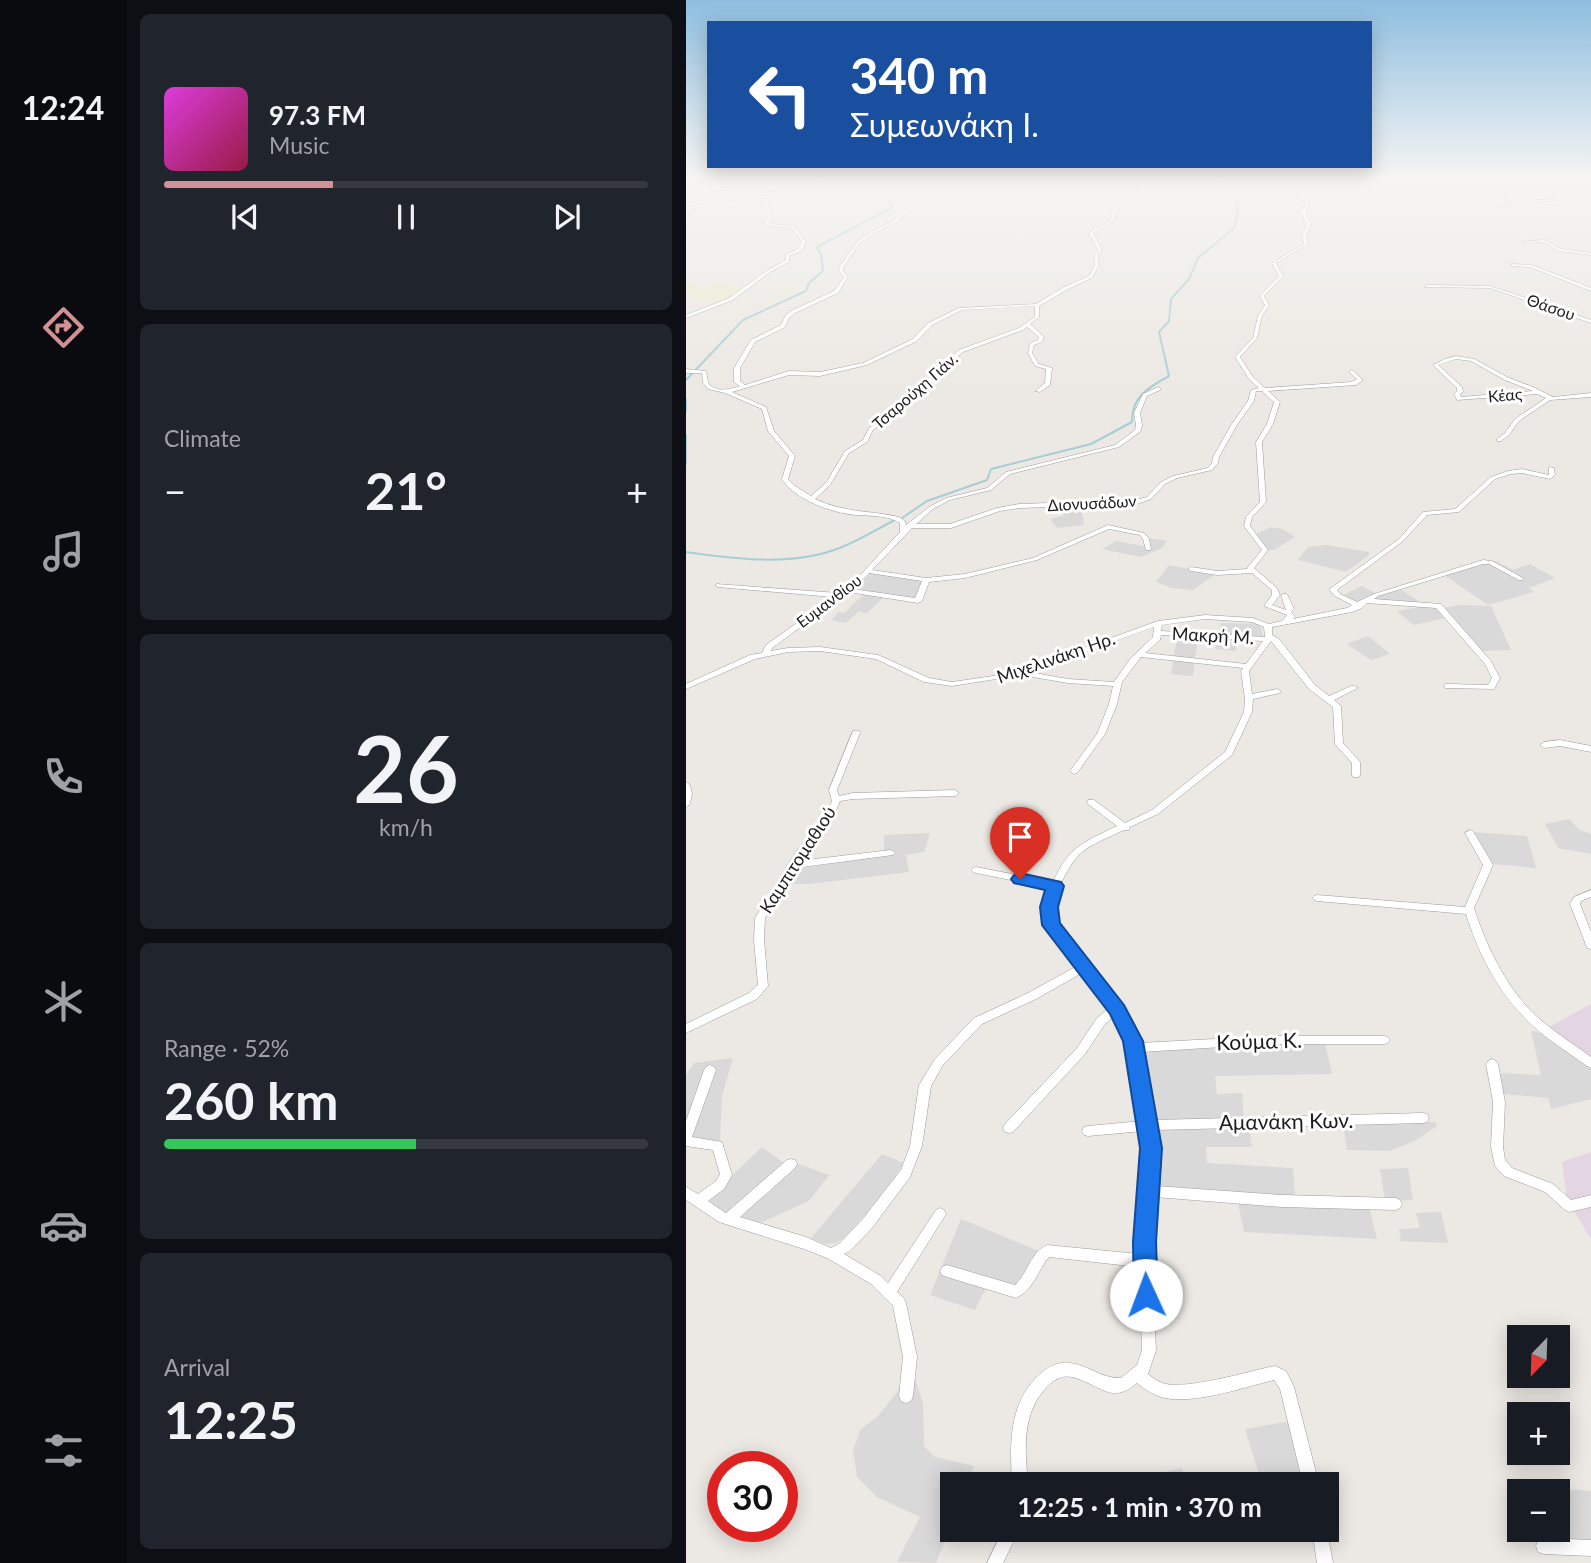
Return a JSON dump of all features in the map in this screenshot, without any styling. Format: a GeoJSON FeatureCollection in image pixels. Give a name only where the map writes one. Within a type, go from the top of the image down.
{"type":"FeatureCollection","features":[{"type":"Feature","properties":{"kind":"street"},"geometry":{"type":"LineString","coordinates":[[686,317],[737,295],[769,271],[788,261],[787,255],[800,250]]}},
{"type":"Feature","properties":{"kind":"street"},"geometry":{"type":"LineString","coordinates":[[743,386],[737,382],[735,373],[753,341],[783,327],[787,317],[793,312],[836,292],[846,277],[841,271],[842,266],[854,250]]}},
{"type":"Feature","properties":{"kind":"street"},"geometry":{"type":"LineString","coordinates":[[727,391],[787,374],[820,374],[865,364],[917,339],[928,325],[961,309],[1037,305],[1091,277],[1097,265],[1096,255],[1100,250]]}},
{"type":"Feature","properties":{"kind":"street"},"geometry":{"type":"LineString","coordinates":[[1252,571],[1252,565],[1265,550],[1249,531],[1247,522],[1264,502],[1259,442],[1269,426],[1277,403],[1242,368],[1237,357],[1255,338],[1260,316],[1267,305],[1262,296],[1281,276],[1274,263],[1299,250]]}},
{"type":"Feature","properties":{"kind":"street"},"geometry":{"type":"LineString","coordinates":[[1558,250],[1591,254]]}},
{"type":"Feature","properties":{"kind":"street"},"geometry":{"type":"LineString","coordinates":[[1511,265],[1531,266],[1591,290]]}},
{"type":"Feature","properties":{"kind":"street","name":"Θάσου"},"geometry":{"type":"LineString","coordinates":[[1427,286],[1490,287],[1591,322]]}},
{"type":"Feature","properties":{"kind":"street"},"geometry":{"type":"LineString","coordinates":[[1037,305],[1037,317],[1028,325],[1042,337],[1040,341],[1032,344],[1030,353],[1037,365],[1049,368],[1048,384],[1038,390]]}},
{"type":"Feature","properties":{"kind":"street","name":"Τσαρούχη Γιάν."},"geometry":{"type":"LineString","coordinates":[[811,499],[828,484],[847,452],[865,441],[871,429],[901,407],[960,352],[1028,325]]}},
{"type":"Feature","properties":{"kind":"street","name":"Κέας"},"geometry":{"type":"LineString","coordinates":[[1538,392],[1459,399],[1457,394],[1460,388],[1435,365],[1458,357],[1471,359],[1504,378],[1538,392],[1549,398]]}},
{"type":"Feature","properties":{"kind":"street"},"geometry":{"type":"LineString","coordinates":[[686,371],[705,373],[709,388],[727,391],[765,409],[770,429],[792,456],[785,481],[811,499],[842,513],[897,518],[903,522],[906,529]]}},
{"type":"Feature","properties":{"kind":"street"},"geometry":{"type":"LineString","coordinates":[[1262,389],[1356,383],[1353,382],[1360,380],[1352,372]]}},
{"type":"Feature","properties":{"kind":"street","name":"Ευμανθίου"},"geometry":{"type":"LineString","coordinates":[[766,653],[769,647],[847,590],[906,529],[936,505],[989,489],[1009,473],[1117,446],[1138,431],[1137,413],[1141,403],[1145,395],[1158,388]]}},
{"type":"Feature","properties":{"kind":"street","name":"Διονυσάδων"},"geometry":{"type":"LineString","coordinates":[[906,529],[951,526],[999,509],[1019,506],[1144,501],[1167,481],[1180,475],[1207,470],[1214,464],[1234,425],[1251,401],[1254,390],[1262,389]]}},
{"type":"Feature","properties":{"kind":"street"},"geometry":{"type":"LineString","coordinates":[[1499,440],[1517,421],[1549,398],[1591,395]]}},
{"type":"Feature","properties":{"kind":"street"},"geometry":{"type":"LineString","coordinates":[[1359,606],[1337,595],[1333,589],[1401,540],[1425,513],[1436,510],[1454,512],[1495,477],[1522,471],[1550,477],[1551,468]]}},
{"type":"Feature","properties":{"kind":"street"},"geometry":{"type":"LineString","coordinates":[[868,570],[926,580],[976,575],[1035,559],[1108,527],[1142,534],[1146,539],[1147,549]]}},
{"type":"Feature","properties":{"kind":"street"},"geometry":{"type":"LineString","coordinates":[[1285,622],[1344,611],[1359,606],[1376,595],[1486,561],[1521,579]]}},
{"type":"Feature","properties":{"kind":"street"},"geometry":{"type":"LineString","coordinates":[[1019,1472],[1018,1443],[1021,1419],[1028,1397],[1040,1382],[1062,1370],[1076,1371],[1113,1386],[1124,1385],[1145,1366],[1149,1349],[1144,1261],[1152,1155],[1134,1048],[1129,1031],[1115,1008],[1049,921],[1049,907],[1055,886],[1069,861],[1079,850],[1160,809],[1226,756],[1244,722],[1249,697],[1244,679],[1247,666],[1268,634],[1291,617],[1268,606],[1277,592],[1252,571],[1217,573],[1191,569]]}},
{"type":"Feature","properties":{"kind":"street"},"geometry":{"type":"LineString","coordinates":[[847,590],[918,601],[926,580]]}},
{"type":"Feature","properties":{"kind":"street"},"geometry":{"type":"LineString","coordinates":[[718,584],[839,595]]}},
{"type":"Feature","properties":{"kind":"street"},"geometry":{"type":"LineString","coordinates":[[1285,595],[1290,609],[1287,613]]}},
{"type":"Feature","properties":{"kind":"street"},"geometry":{"type":"LineString","coordinates":[[1368,601],[1438,606],[1488,663],[1496,678],[1491,687],[1448,686]]}},
{"type":"Feature","properties":{"kind":"street","name":"Μιχελινάκη Ηρ."},"geometry":{"type":"LineString","coordinates":[[686,687],[766,653],[807,649],[878,656],[924,679],[943,684],[999,679],[1021,673],[1158,623],[1205,617],[1253,620],[1268,634]]}},
{"type":"Feature","properties":{"kind":"street"},"geometry":{"type":"LineString","coordinates":[[1074,771],[1101,734],[1114,704],[1116,684],[1155,641],[1159,633],[1158,623]]}},
{"type":"Feature","properties":{"kind":"street","name":"Μακρή Μ."},"geometry":{"type":"LineString","coordinates":[[1159,633],[1268,634]]}},
{"type":"Feature","properties":{"kind":"street"},"geometry":{"type":"LineString","coordinates":[[1268,634],[1312,687],[1337,707],[1338,742],[1356,762],[1356,775]]}},
{"type":"Feature","properties":{"kind":"street"},"geometry":{"type":"LineString","coordinates":[[1140,655],[1247,666]]}},
{"type":"Feature","properties":{"kind":"street"},"geometry":{"type":"LineString","coordinates":[[1021,673],[1069,681],[1116,684]]}},
{"type":"Feature","properties":{"kind":"street"},"geometry":{"type":"LineString","coordinates":[[1328,699],[1354,688]]}},
{"type":"Feature","properties":{"kind":"street"},"geometry":{"type":"LineString","coordinates":[[1249,697],[1277,691]]}},
{"type":"Feature","properties":{"kind":"street","name":"Καμπιτομαθιού"},"geometry":{"type":"LineString","coordinates":[[686,1029],[761,990],[764,978],[759,946],[760,918],[793,865],[827,822],[836,799],[833,790],[856,733]]}},
{"type":"Feature","properties":{"kind":"street"},"geometry":{"type":"LineString","coordinates":[[1544,745],[1565,744],[1591,749]]}},
{"type":"Feature","properties":{"kind":"street"},"geometry":{"type":"LineString","coordinates":[[686,785],[686,804]]}},
{"type":"Feature","properties":{"kind":"street"},"geometry":{"type":"LineString","coordinates":[[836,799],[955,793]]}},
{"type":"Feature","properties":{"kind":"street"},"geometry":{"type":"LineString","coordinates":[[1091,803],[1126,828]]}},
{"type":"Feature","properties":{"kind":"street"},"geometry":{"type":"LineString","coordinates":[[1470,833],[1488,867],[1470,905],[1470,911],[1488,953],[1520,1006],[1544,1029],[1591,1063]]}},
{"type":"Feature","properties":{"kind":"street"},"geometry":{"type":"LineString","coordinates":[[793,865],[890,853]]}},
{"type":"Feature","properties":{"kind":"street"},"geometry":{"type":"LineString","coordinates":[[976,870],[1055,886]]}},
{"type":"Feature","properties":{"kind":"street"},"geometry":{"type":"LineString","coordinates":[[1591,893],[1577,899],[1575,904],[1591,945]]}},
{"type":"Feature","properties":{"kind":"street"},"geometry":{"type":"LineString","coordinates":[[1317,898],[1470,911]]}},
{"type":"Feature","properties":{"kind":"street"},"geometry":{"type":"LineString","coordinates":[[832,1254],[845,1247],[867,1224],[906,1172],[918,1138],[925,1085],[939,1062],[978,1021],[1032,996],[1084,967]]}},
{"type":"Feature","properties":{"kind":"street"},"geometry":{"type":"LineString","coordinates":[[1009,1128],[1081,1051],[1103,1018],[1115,1008]]}},
{"type":"Feature","properties":{"kind":"street","name":"Κούμα Κ."},"geometry":{"type":"LineString","coordinates":[[1134,1048],[1271,1040],[1384,1040]]}},
{"type":"Feature","properties":{"kind":"street"},"geometry":{"type":"LineString","coordinates":[[1492,1063],[1498,1092],[1497,1153],[1502,1166],[1513,1174],[1549,1188],[1569,1206],[1591,1201]]}},
{"type":"Feature","properties":{"kind":"street"},"geometry":{"type":"LineString","coordinates":[[699,1201],[723,1181],[726,1175],[717,1145],[686,1139],[710,1070]]}},
{"type":"Feature","properties":{"kind":"street","name":"Αμανάκη Κων."},"geometry":{"type":"LineString","coordinates":[[1088,1131],[1149,1125],[1423,1118]]}},
{"type":"Feature","properties":{"kind":"street"},"geometry":{"type":"LineString","coordinates":[[729,1219],[791,1164]]}},
{"type":"Feature","properties":{"kind":"street"},"geometry":{"type":"LineString","coordinates":[[1150,1191],[1282,1201],[1396,1204]]}},
{"type":"Feature","properties":{"kind":"street"},"geometry":{"type":"LineString","coordinates":[[686,1193],[710,1211],[729,1219],[832,1254],[890,1292],[901,1308],[910,1357],[906,1396]]}},
{"type":"Feature","properties":{"kind":"street"},"geometry":{"type":"LineString","coordinates":[[890,1292],[940,1214]]}},
{"type":"Feature","properties":{"kind":"street"},"geometry":{"type":"LineString","coordinates":[[947,1271],[1016,1292],[1023,1288],[1040,1257],[1047,1251],[1144,1261]]}},
{"type":"Feature","properties":{"kind":"street"},"geometry":{"type":"LineString","coordinates":[[1138,1375],[1159,1390],[1171,1392],[1224,1385],[1275,1373],[1281,1376],[1287,1387],[1308,1472]]}},
{"type":"Feature","properties":{"kind":"street"},"geometry":{"type":"LineString","coordinates":[[995,1563],[1005,1542]]}},
{"type":"Feature","properties":{"kind":"street"},"geometry":{"type":"LineString","coordinates":[[1322,1542],[1325,1563]]}},
{"type":"Feature","properties":{"kind":"street"},"geometry":{"type":"LineString","coordinates":[[1544,1546],[1591,1548]]}},
{"type":"Feature","properties":{"kind":"shaded area"},"geometry":{"type":"Polygon","coordinates":[[[1081,505],[1084,525],[1057,528],[1050,519],[1064,516],[1057,507],[1081,505]]]}},
{"type":"Feature","properties":{"kind":"shaded area"},"geometry":{"type":"Polygon","coordinates":[[[1271,527],[1282,529],[1295,537],[1274,550],[1268,550],[1254,535],[1271,527]]]}},
{"type":"Feature","properties":{"kind":"shaded area"},"geometry":{"type":"Polygon","coordinates":[[[1148,538],[1167,541],[1162,548],[1141,557],[1102,549],[1116,541],[1148,547],[1148,538]]]}},
{"type":"Feature","properties":{"kind":"shaded area"},"geometry":{"type":"Polygon","coordinates":[[[1326,545],[1369,552],[1369,555],[1346,572],[1298,560],[1308,547],[1326,545]]]}},
{"type":"Feature","properties":{"kind":"shaded area"},"geometry":{"type":"Polygon","coordinates":[[[1495,561],[1513,570],[1530,564],[1555,578],[1529,588],[1534,592],[1488,605],[1444,575],[1495,561]]]}},
{"type":"Feature","properties":{"kind":"shaded area"},"geometry":{"type":"Polygon","coordinates":[[[1169,565],[1216,574],[1193,590],[1172,588],[1156,582],[1169,565]]]}},
{"type":"Feature","properties":{"kind":"shaded area"},"geometry":{"type":"Polygon","coordinates":[[[870,572],[924,581],[917,600],[854,589],[870,572]]]}},
{"type":"Feature","properties":{"kind":"shaded area"},"geometry":{"type":"Polygon","coordinates":[[[1362,586],[1379,595],[1402,590],[1420,602],[1376,600],[1371,597],[1360,605],[1343,595],[1362,586]]]}},
{"type":"Feature","properties":{"kind":"shaded area"},"geometry":{"type":"Polygon","coordinates":[[[864,594],[883,598],[867,613],[859,611],[846,623],[831,620],[839,612],[844,613],[864,594]]]}},
{"type":"Feature","properties":{"kind":"shaded area"},"geometry":{"type":"Polygon","coordinates":[[[1430,605],[1439,609],[1459,605],[1491,606],[1511,650],[1481,651],[1451,617],[1414,625],[1397,611],[1430,605]]]}},
{"type":"Feature","properties":{"kind":"shaded area"},"geometry":{"type":"Polygon","coordinates":[[[1221,623],[1260,624],[1263,637],[1238,636],[1236,651],[1215,649],[1221,623]]]}},
{"type":"Feature","properties":{"kind":"shaded area"},"geometry":{"type":"Polygon","coordinates":[[[1177,636],[1198,637],[1193,676],[1171,674],[1177,636]]]}},
{"type":"Feature","properties":{"kind":"shaded area"},"geometry":{"type":"Polygon","coordinates":[[[1368,636],[1390,654],[1371,660],[1347,644],[1368,636]]]}},
{"type":"Feature","properties":{"kind":"shaded area"},"geometry":{"type":"Polygon","coordinates":[[[1569,819],[1580,830],[1591,834],[1591,854],[1558,848],[1545,824],[1569,819]]]}},
{"type":"Feature","properties":{"kind":"shaded area"},"geometry":{"type":"Polygon","coordinates":[[[1473,832],[1527,836],[1536,868],[1493,864],[1473,832]]]}},
{"type":"Feature","properties":{"kind":"shaded area"},"geometry":{"type":"Polygon","coordinates":[[[930,833],[924,852],[906,855],[909,872],[809,884],[785,884],[796,869],[884,856],[884,835],[930,833]]]}},
{"type":"Feature","properties":{"kind":"shaded area"},"geometry":{"type":"Polygon","coordinates":[[[1591,1004],[1591,1060],[1549,1027],[1591,1004]]]}},
{"type":"Feature","properties":{"kind":"shaded area"},"geometry":{"type":"Polygon","coordinates":[[[1531,1031],[1545,1033],[1591,1067],[1591,1099],[1551,1109],[1548,1098],[1504,1094],[1497,1073],[1541,1075],[1531,1031]]]}},
{"type":"Feature","properties":{"kind":"shaded area"},"geometry":{"type":"Polygon","coordinates":[[[1325,1043],[1332,1074],[1215,1076],[1217,1094],[1242,1093],[1244,1119],[1157,1121],[1143,1050],[1325,1043]]]}},
{"type":"Feature","properties":{"kind":"shaded area"},"geometry":{"type":"Polygon","coordinates":[[[733,1058],[722,1096],[720,1141],[686,1138],[686,1075],[694,1063],[733,1058]]]}},
{"type":"Feature","properties":{"kind":"shaded area"},"geometry":{"type":"Polygon","coordinates":[[[1435,1122],[1437,1126],[1416,1140],[1390,1151],[1347,1150],[1343,1125],[1435,1122]]]}},
{"type":"Feature","properties":{"kind":"shaded area"},"geometry":{"type":"Polygon","coordinates":[[[1157,1128],[1249,1128],[1252,1147],[1206,1147],[1207,1163],[1293,1168],[1295,1199],[1158,1188],[1157,1128]]]}},
{"type":"Feature","properties":{"kind":"shaded area"},"geometry":{"type":"Polygon","coordinates":[[[762,1147],[792,1169],[799,1164],[829,1175],[809,1201],[758,1224],[716,1211],[704,1202],[762,1147]]]}},
{"type":"Feature","properties":{"kind":"shaded area"},"geometry":{"type":"Polygon","coordinates":[[[1591,1152],[1591,1239],[1567,1200],[1562,1162],[1591,1152]]]}},
{"type":"Feature","properties":{"kind":"shaded area"},"geometry":{"type":"Polygon","coordinates":[[[882,1154],[904,1163],[882,1197],[843,1239],[825,1244],[811,1238],[882,1154]]]}},
{"type":"Feature","properties":{"kind":"shaded area"},"geometry":{"type":"Polygon","coordinates":[[[1408,1168],[1413,1200],[1385,1201],[1380,1169],[1408,1168]]]}},
{"type":"Feature","properties":{"kind":"shaded area"},"geometry":{"type":"Polygon","coordinates":[[[1238,1203],[1369,1207],[1377,1239],[1244,1232],[1238,1203]]]}},
{"type":"Feature","properties":{"kind":"shaded area"},"geometry":{"type":"Polygon","coordinates":[[[1441,1212],[1448,1243],[1401,1241],[1399,1229],[1420,1228],[1416,1213],[1441,1212]]]}},
{"type":"Feature","properties":{"kind":"shaded area"},"geometry":{"type":"Polygon","coordinates":[[[961,1219],[1039,1251],[1017,1289],[990,1280],[975,1310],[930,1295],[961,1219]]]}},
{"type":"Feature","properties":{"kind":"shaded area"},"geometry":{"type":"Polygon","coordinates":[[[913,1372],[923,1403],[924,1446],[935,1457],[974,1466],[972,1472],[940,1472],[940,1542],[944,1542],[936,1563],[897,1562],[920,1517],[877,1497],[857,1477],[853,1450],[861,1429],[878,1416],[913,1372]]]}},
{"type":"Feature","properties":{"kind":"shaded area"},"geometry":{"type":"Polygon","coordinates":[[[1291,1421],[1302,1472],[1258,1472],[1245,1429],[1291,1421]]]}},
{"type":"Feature","properties":{"kind":"shaded area"},"geometry":{"type":"Polygon","coordinates":[[[1182,1468],[1183,1472],[1164,1472],[1182,1468]]]}},
{"type":"Feature","properties":{"kind":"shaded area"},"geometry":{"type":"Polygon","coordinates":[[[1570,1489],[1591,1491],[1591,1543],[1570,1542],[1570,1489]]]}},
{"type":"Feature","properties":{"kind":"green space"},"geometry":{"type":"Polygon","coordinates":[[[686,280],[705,291],[710,288],[707,284],[714,282],[745,289],[720,303],[695,300],[698,298],[693,295],[700,292],[694,293],[686,298],[686,280]]]}},
{"type":"Feature","properties":{"kind":"waterway"},"geometry":{"type":"LineString","coordinates":[[686,380],[743,320],[806,291],[809,283],[823,271],[818,250]]}},
{"type":"Feature","properties":{"kind":"waterway"},"geometry":{"type":"LineString","coordinates":[[902,518],[927,501],[987,480],[991,469],[1091,444],[1132,422],[1132,413],[1138,399],[1169,376],[1159,332],[1169,321],[1171,299],[1189,279],[1198,258],[1208,250]]}},
{"type":"Feature","properties":{"kind":"waterway"},"geometry":{"type":"LineString","coordinates":[[686,399],[686,411]]}},
{"type":"Feature","properties":{"kind":"waterway"},"geometry":{"type":"LineString","coordinates":[[686,435],[686,464]]}},
{"type":"Feature","properties":{"kind":"waterway"},"geometry":{"type":"LineString","coordinates":[[686,552],[764,560],[804,557],[842,547],[895,520]]}},
{"type":"Feature","properties":{"kind":"route"},"geometry":{"type":"LineString","coordinates":[[1020,879],[1055,886],[1049,907],[1051,925],[1125,1021],[1133,1041],[1151,1148],[1151,1178],[1144,1242],[1146,1295]]}}]}
